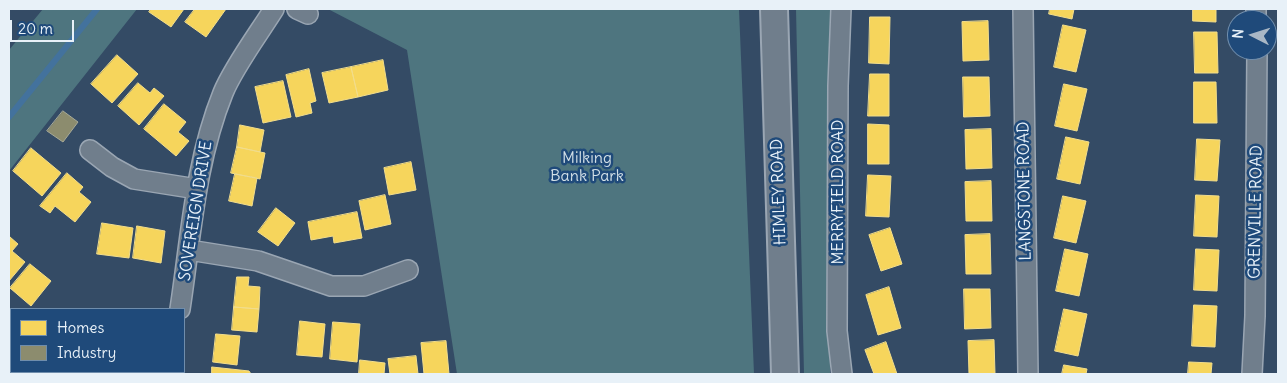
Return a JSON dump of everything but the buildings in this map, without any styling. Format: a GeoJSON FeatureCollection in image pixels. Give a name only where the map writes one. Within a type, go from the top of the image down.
{"type":"FeatureCollection","features":[{"type":"Feature","properties":{"kind":"main road","name":"HIMLEY ROAD"},"geometry":{"type":"LineString","coordinates":[[774,9],[785,374]]}},
{"type":"Feature","properties":{"kind":"street","name":"SOVEREIGN DRIVE"},"geometry":{"type":"LineString","coordinates":[[180,308],[206,138],[223,91],[274,9]]}},
{"type":"Feature","properties":{"kind":"street","name":"MERRYFIELD ROAD"},"geometry":{"type":"LineString","coordinates":[[841,9],[838,86],[837,332],[842,374]]}},
{"type":"Feature","properties":{"kind":"street","name":"LANGSTONE ROAD"},"geometry":{"type":"LineString","coordinates":[[1023,9],[1028,374]]}},
{"type":"Feature","properties":{"kind":"street","name":"GRENVILLE ROAD"},"geometry":{"type":"LineString","coordinates":[[1252,374],[1255,316],[1256,60]]}},
{"type":"Feature","properties":{"kind":"street"},"geometry":{"type":"LineString","coordinates":[[90,150],[112,167],[134,179],[197,188]]}},
{"type":"Feature","properties":{"kind":"street"},"geometry":{"type":"LineString","coordinates":[[189,250],[258,262],[330,286],[364,286],[408,270]]}},
{"type":"Feature","properties":{"kind":"green space"},"geometry":{"type":"Polygon","coordinates":[[[43,9],[137,9],[9,171],[9,50],[43,9]]]}},
{"type":"Feature","properties":{"kind":"green space","name":"Milking Bank Park"},"geometry":{"type":"Polygon","coordinates":[[[328,9],[739,9],[754,374],[457,374],[407,50],[328,9]]]}},
{"type":"Feature","properties":{"kind":"green space"},"geometry":{"type":"Polygon","coordinates":[[[796,9],[831,9],[830,374],[804,374],[796,9]]]}},
{"type":"Feature","properties":{"kind":"waterway"},"geometry":{"type":"LineString","coordinates":[[9,117],[97,9]]}}]}
